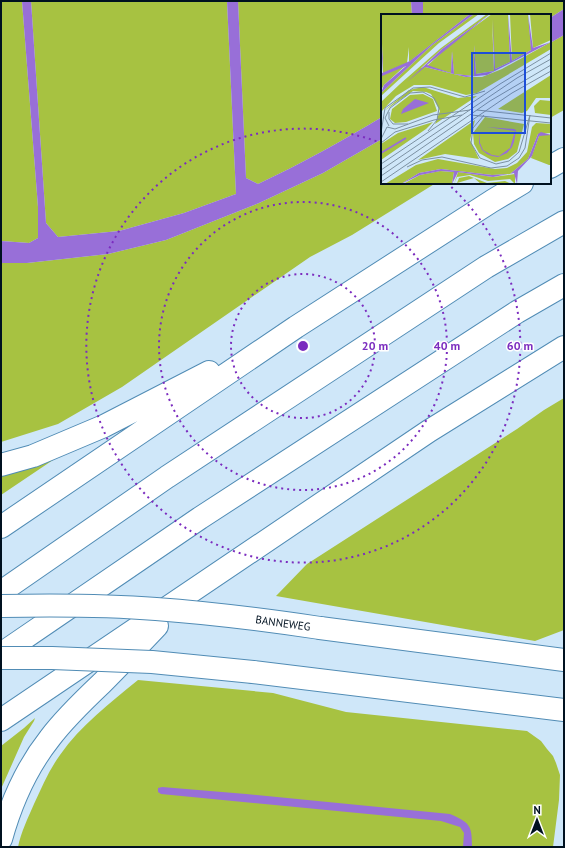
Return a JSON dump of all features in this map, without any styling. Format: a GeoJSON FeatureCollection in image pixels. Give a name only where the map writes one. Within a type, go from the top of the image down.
{"type":"FeatureCollection","features":[{"type":"Feature","properties":{"kind":"main road"},"geometry":{"type":"LineString","coordinates":[[551,166],[564,159]]}},
{"type":"Feature","properties":{"kind":"main road"},"geometry":{"type":"LineString","coordinates":[[1,527],[296,327],[485,205],[520,184]]}},
{"type":"Feature","properties":{"kind":"main road"},"geometry":{"type":"LineString","coordinates":[[1,592],[167,477],[472,276],[564,222]]}},
{"type":"Feature","properties":{"kind":"main road"},"geometry":{"type":"LineString","coordinates":[[1,654],[200,518],[517,312],[564,285]]}},
{"type":"Feature","properties":{"kind":"main road"},"geometry":{"type":"LineString","coordinates":[[1,465],[33,456],[104,426],[296,327]]}},
{"type":"Feature","properties":{"kind":"main road"},"geometry":{"type":"LineString","coordinates":[[1,720],[429,431],[564,347]]}},
{"type":"Feature","properties":{"kind":"main road"},"geometry":{"type":"LineString","coordinates":[[1,839],[13,805],[26,776],[49,738],[67,717],[110,675],[188,593]]}},
{"type":"Feature","properties":{"kind":"main road","name":"BANNEWEG"},"geometry":{"type":"LineString","coordinates":[[1,606],[82,606],[156,609],[234,616],[564,660]]}},
{"type":"Feature","properties":{"kind":"main road"},"geometry":{"type":"LineString","coordinates":[[1,658],[52,658],[152,662],[253,672],[564,710]]}},
{"type":"Feature","properties":{"kind":"green space"},"geometry":{"type":"Polygon","coordinates":[[[1,1],[22,1],[38,207],[38,238],[29,243],[1,241],[1,1]]]}},
{"type":"Feature","properties":{"kind":"green space"},"geometry":{"type":"Polygon","coordinates":[[[31,1],[227,1],[236,194],[184,213],[119,231],[58,237],[46,223],[31,1]]]}},
{"type":"Feature","properties":{"kind":"green space"},"geometry":{"type":"Polygon","coordinates":[[[238,1],[411,1],[412,14],[381,14],[381,118],[321,152],[258,184],[246,178],[238,1]]]}},
{"type":"Feature","properties":{"kind":"green space"},"geometry":{"type":"Polygon","coordinates":[[[423,1],[564,1],[564,9],[551,17],[551,14],[423,14],[423,1]]]}},
{"type":"Feature","properties":{"kind":"green space"},"geometry":{"type":"Polygon","coordinates":[[[564,35],[564,110],[551,117],[551,42],[564,35]]]}},
{"type":"Feature","properties":{"kind":"green space"},"geometry":{"type":"Polygon","coordinates":[[[381,140],[381,184],[434,184],[352,235],[310,257],[122,387],[58,424],[1,442],[1,263],[27,263],[108,254],[166,240],[259,203],[323,173],[381,140]]]}},
{"type":"Feature","properties":{"kind":"green space"},"geometry":{"type":"Polygon","coordinates":[[[564,398],[564,630],[535,641],[276,596],[307,564],[564,398]]]}},
{"type":"Feature","properties":{"kind":"green space"},"geometry":{"type":"Polygon","coordinates":[[[50,457],[53,460],[1,495],[1,473],[50,457]]]}},
{"type":"Feature","properties":{"kind":"green space"},"geometry":{"type":"Polygon","coordinates":[[[138,680],[273,693],[346,712],[527,731],[541,741],[553,756],[560,775],[559,800],[553,847],[18,847],[23,830],[34,804],[49,773],[60,755],[87,724],[138,680]]]}},
{"type":"Feature","properties":{"kind":"green space"},"geometry":{"type":"Polygon","coordinates":[[[35,718],[24,737],[1,789],[1,746],[35,718]]]}},
{"type":"Feature","properties":{"kind":"shaded area"},"geometry":{"type":"Polygon","coordinates":[[[22,1],[31,1],[46,223],[58,237],[119,231],[184,213],[236,194],[227,1],[238,1],[246,178],[258,184],[321,152],[381,118],[381,140],[323,173],[259,203],[166,240],[108,254],[27,263],[1,263],[1,241],[29,243],[38,238],[38,207],[22,1]]]}},
{"type":"Feature","properties":{"kind":"shaded area"},"geometry":{"type":"Polygon","coordinates":[[[411,1],[423,1],[423,14],[412,14],[411,1]]]}},
{"type":"Feature","properties":{"kind":"shaded area"},"geometry":{"type":"Polygon","coordinates":[[[564,9],[564,35],[551,42],[551,17],[564,9]]]}},
{"type":"Feature","properties":{"kind":"shaded area"},"geometry":{"type":"Polygon","coordinates":[[[162,787],[450,814],[466,823],[470,829],[472,847],[463,847],[464,833],[460,827],[441,821],[161,794],[158,792],[158,788],[162,787]]]}}]}
